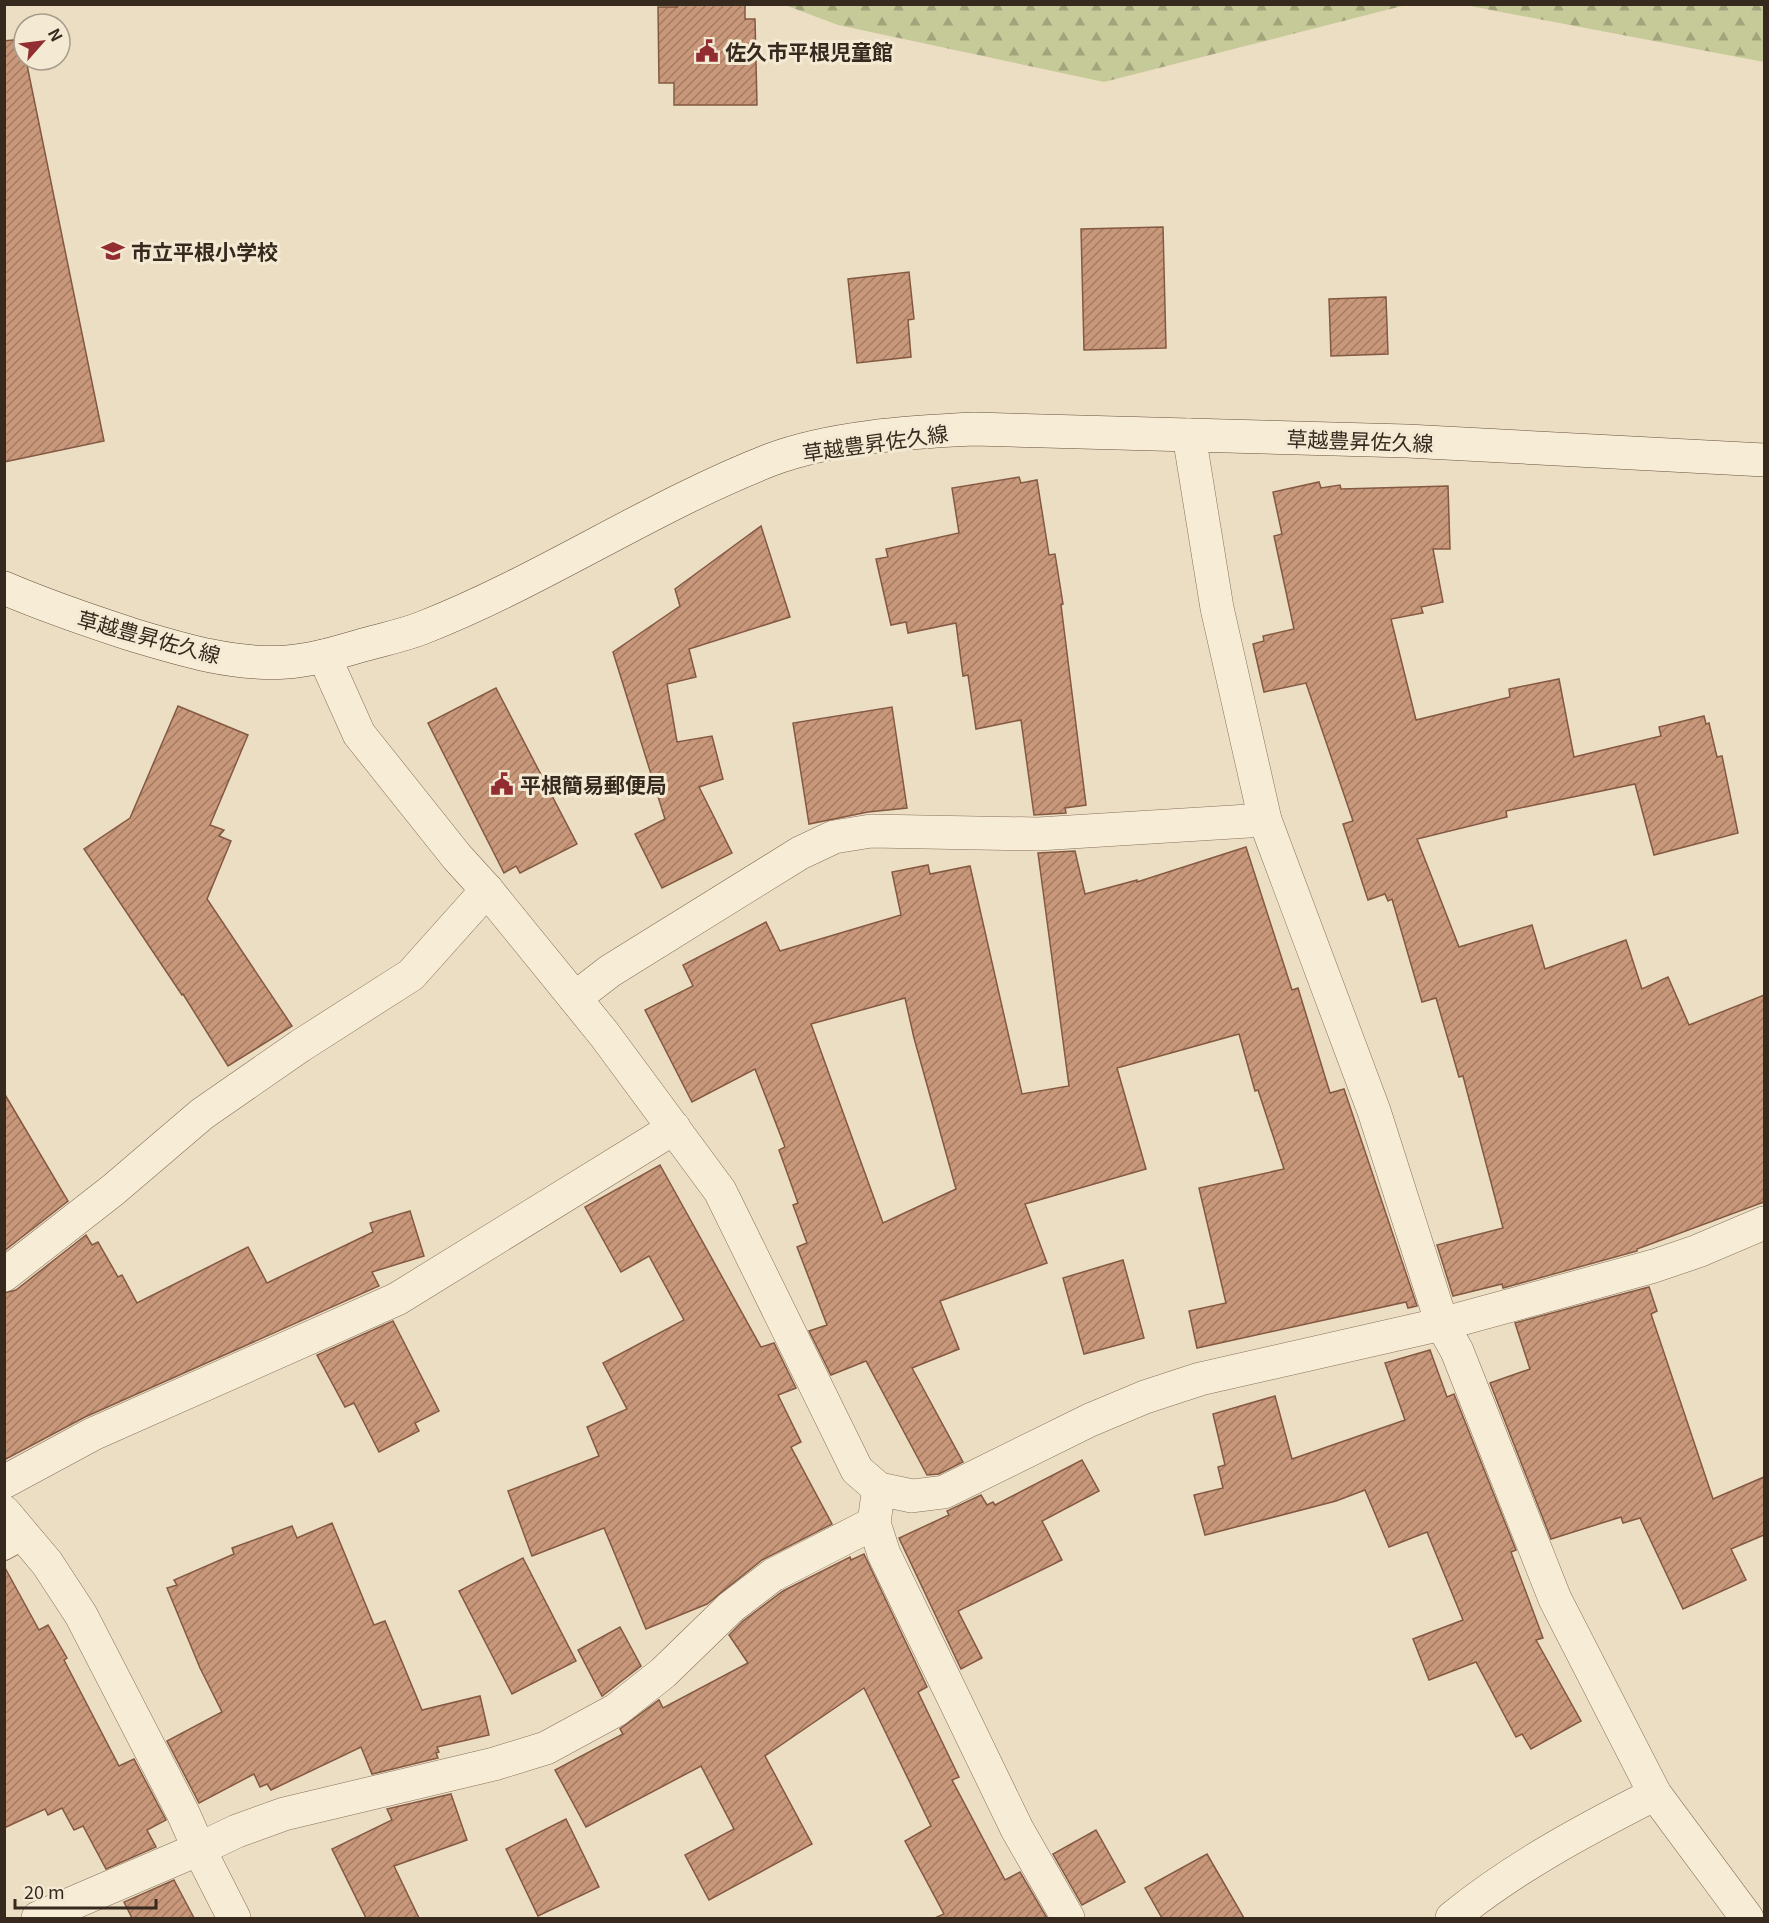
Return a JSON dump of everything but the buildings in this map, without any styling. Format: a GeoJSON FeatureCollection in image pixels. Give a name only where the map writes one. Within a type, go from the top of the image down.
{"type":"FeatureCollection","features":[{"type":"Feature","properties":{"kind":"street","name":"草越豊昇佐久線"},"geometry":{"type":"LineString","coordinates":[[4,588],[54,609],[193,652],[250,661],[286,662],[324,656],[420,629],[499,593],[721,480],[773,459],[820,446],[914,432],[974,429],[1407,441],[1764,460]]}},
{"type":"Feature","properties":{"kind":"street"},"geometry":{"type":"LineString","coordinates":[[1189,435],[1217,608],[1265,820],[1374,1111],[1442,1324],[1457,1351],[1555,1599],[1655,1794],[1747,1918]]}},
{"type":"Feature","properties":{"kind":"street"},"geometry":{"type":"LineString","coordinates":[[324,656],[359,734],[457,857],[487,890],[604,1034],[720,1191],[857,1470],[879,1488],[912,1496],[944,1492],[1090,1420],[1145,1397],[1200,1378],[1442,1324],[1654,1266],[1698,1251],[1764,1223]]}},
{"type":"Feature","properties":{"kind":"street"},"geometry":{"type":"LineString","coordinates":[[575,998],[610,971],[800,854],[834,837],[872,831],[1038,834],[1265,820]]}},
{"type":"Feature","properties":{"kind":"street"},"geometry":{"type":"LineString","coordinates":[[4,1275],[113,1190],[202,1114],[300,1046],[411,975],[487,890]]}},
{"type":"Feature","properties":{"kind":"street"},"geometry":{"type":"LineString","coordinates":[[4,1482],[93,1434],[397,1299],[674,1128]]}},
{"type":"Feature","properties":{"kind":"street"},"geometry":{"type":"LineString","coordinates":[[879,1488],[874,1523],[884,1554],[1017,1829],[1068,1918]]}},
{"type":"Feature","properties":{"kind":"street"},"geometry":{"type":"LineString","coordinates":[[4,1512],[15,1543],[47,1563],[81,1616],[178,1803],[234,1918]]}},
{"type":"Feature","properties":{"kind":"street"},"geometry":{"type":"LineString","coordinates":[[38,1918],[237,1831],[284,1814],[494,1764],[546,1748],[616,1710],[663,1673],[730,1607],[773,1575],[874,1523]]}},
{"type":"Feature","properties":{"kind":"street"},"geometry":{"type":"LineString","coordinates":[[1452,1918],[1480,1895],[1548,1852],[1655,1794]]}},
{"type":"Feature","properties":{"kind":"green space"},"geometry":{"type":"Polygon","coordinates":[[[785,5],[1406,5],[1104,82],[838,25],[785,5]]]}},
{"type":"Feature","properties":{"kind":"green space"},"geometry":{"type":"Polygon","coordinates":[[[1465,5],[1764,5],[1764,62],[1465,5]]]}},
{"type":"Feature","properties":{"kind":"place","name":"佐久市平根児童館"},"geometry":{"type":"Point","coordinates":[707,51]}},
{"type":"Feature","properties":{"kind":"place","name":"市立平根小学校"},"geometry":{"type":"Point","coordinates":[113,251]}},
{"type":"Feature","properties":{"kind":"place","name":"平根簡易郵便局"},"geometry":{"type":"Point","coordinates":[502,784]}}]}
